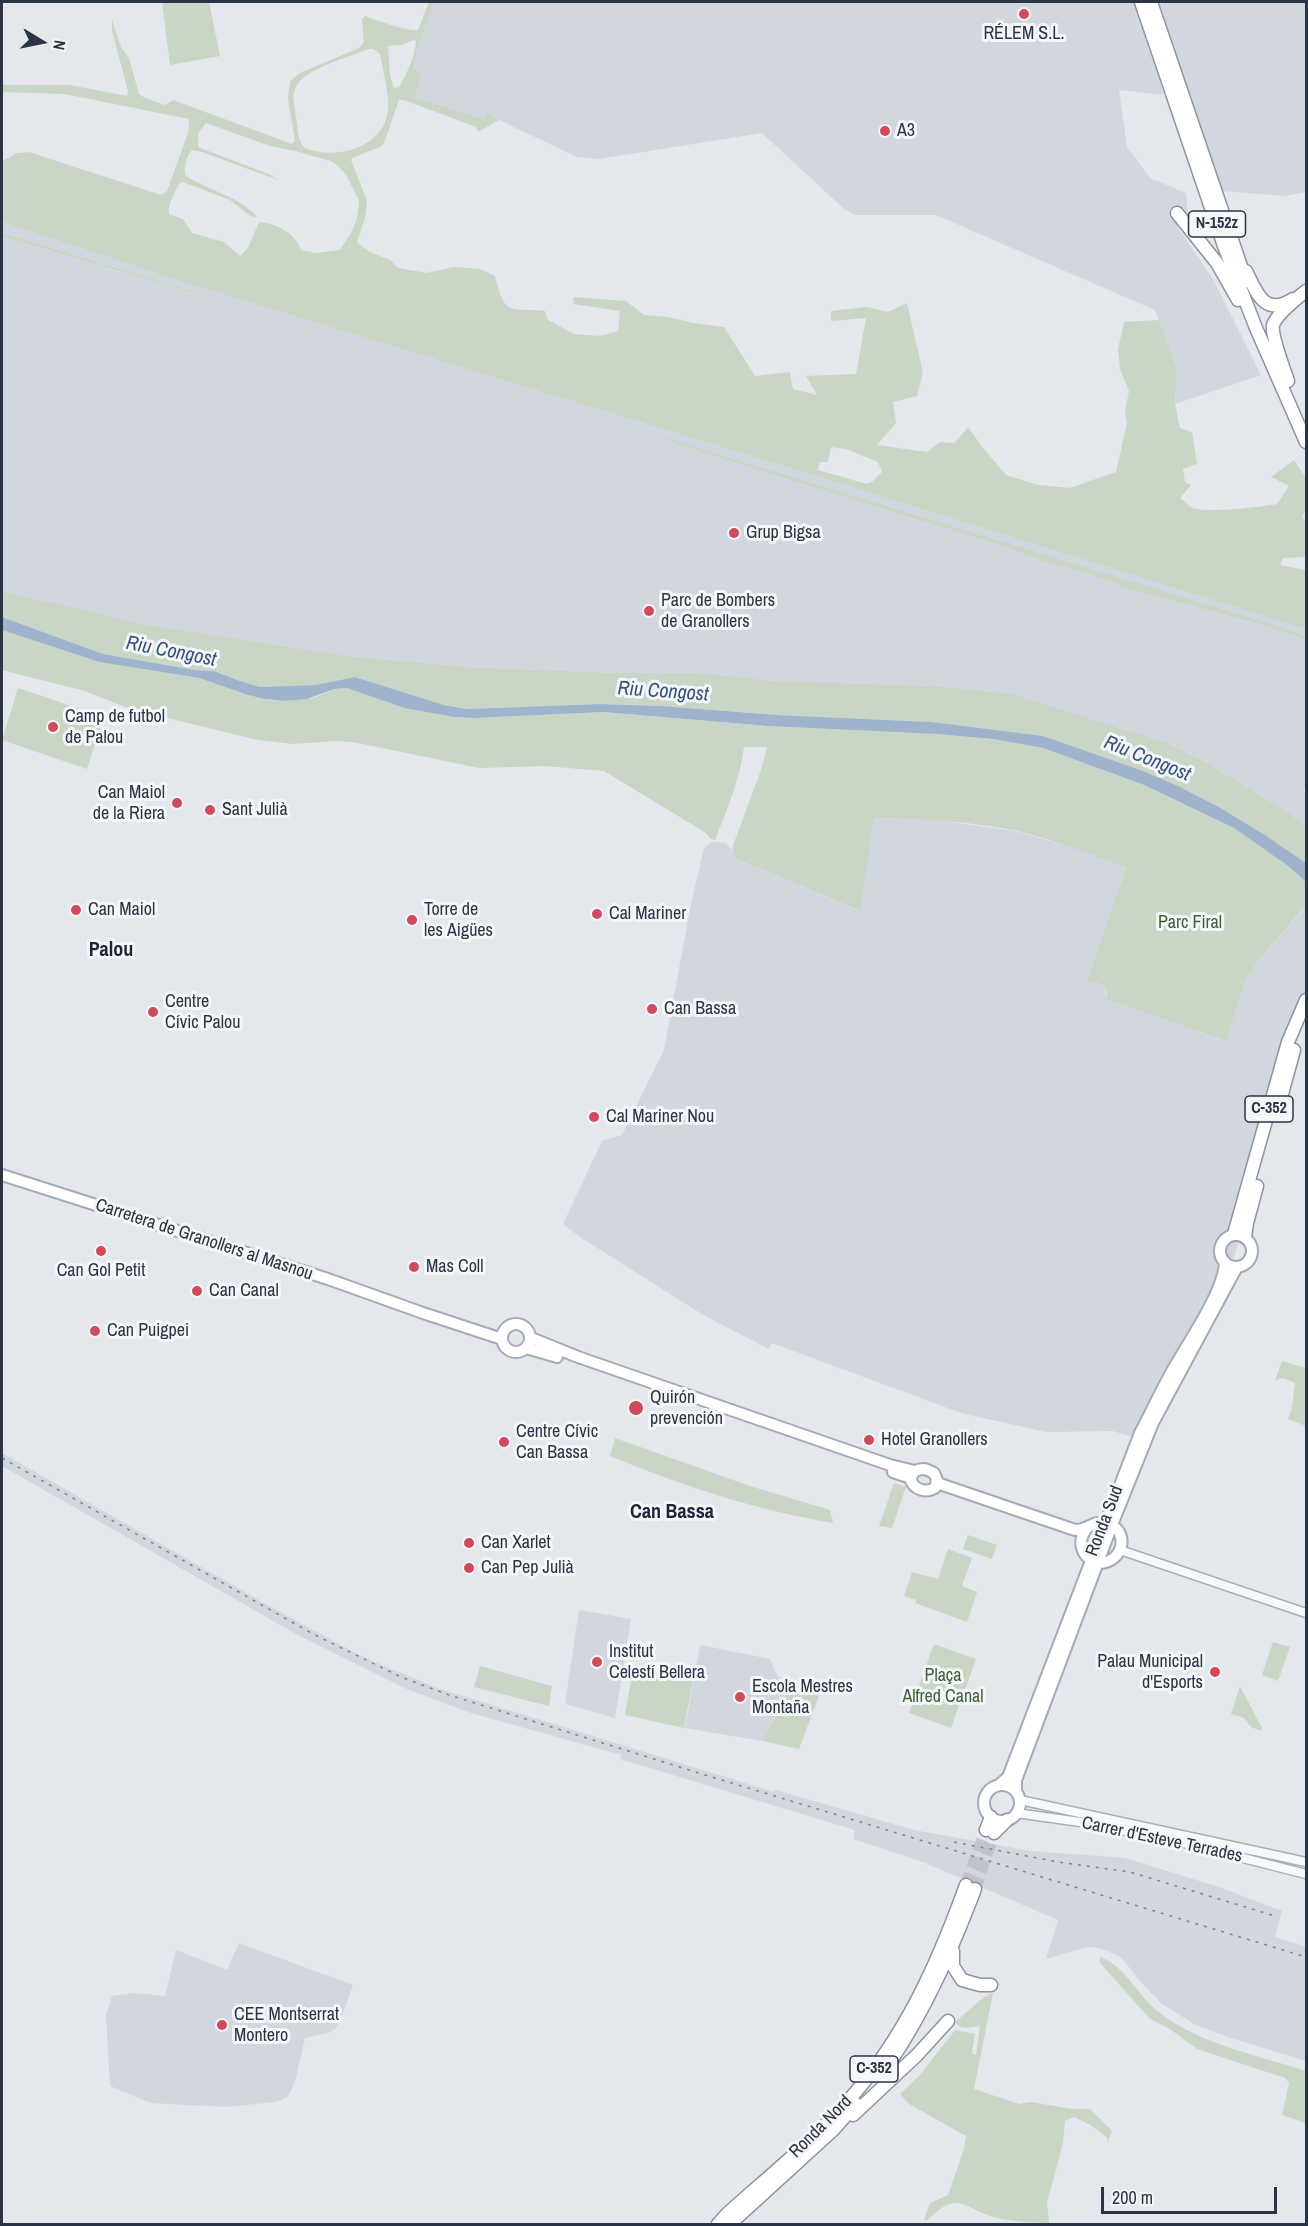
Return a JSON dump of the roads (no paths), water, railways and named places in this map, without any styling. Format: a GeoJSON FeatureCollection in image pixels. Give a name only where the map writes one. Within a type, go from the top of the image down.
{"type":"FeatureCollection","features":[{"type":"Feature","properties":{"kind":"highway","name":"N-152z"},"geometry":{"type":"LineString","coordinates":[[1141,2],[1224,246],[1256,328],[1306,442]]}},
{"type":"Feature","properties":{"kind":"highway","name":"N-152z"},"geometry":{"type":"LineString","coordinates":[[1151,2],[1261,320],[1306,423]]}},
{"type":"Feature","properties":{"kind":"highway"},"geometry":{"type":"LineString","coordinates":[[1177,213],[1217,262],[1248,321],[1256,328]]}},
{"type":"Feature","properties":{"kind":"highway"},"geometry":{"type":"LineString","coordinates":[[1241,263],[1256,293],[1263,301],[1278,305],[1303,294]]}},
{"type":"Feature","properties":{"kind":"highway"},"geometry":{"type":"LineString","coordinates":[[1288,381],[1274,336],[1273,325],[1278,316],[1303,294]]}},
{"type":"Feature","properties":{"kind":"highway"},"geometry":{"type":"LineString","coordinates":[[1301,1003],[1306,991]]}},
{"type":"Feature","properties":{"kind":"highway","name":"C-352"},"geometry":{"type":"LineString","coordinates":[[1240,1236],[1239,1220],[1301,1003]]}},
{"type":"Feature","properties":{"kind":"highway","name":"C-352"},"geometry":{"type":"LineString","coordinates":[[1240,1236],[1246,1223],[1298,1038],[1306,1018]]}},
{"type":"Feature","properties":{"kind":"highway","name":"C-352"},"geometry":{"type":"LineString","coordinates":[[991,1817],[990,1831],[1012,1816]]}},
{"type":"Feature","properties":{"kind":"highway","name":"Ronda Nord"},"geometry":{"type":"LineString","coordinates":[[718,2224],[729,2219],[833,2130],[872,2085],[901,2046],[926,2004],[955,1941],[970,1887],[927,1984],[884,2055],[848,2102],[729,2219]]}},
{"type":"Feature","properties":{"kind":"highway"},"geometry":{"type":"LineString","coordinates":[[955,1941],[953,1959],[956,1973],[968,1983],[991,1985]]}},
{"type":"Feature","properties":{"kind":"highway"},"geometry":{"type":"LineString","coordinates":[[833,2130],[842,2127],[917,2055],[948,2021]]}},
{"type":"Feature","properties":{"kind":"highway"},"geometry":{"type":"LineString","coordinates":[[712,2224],[729,2219]]}},
{"type":"Feature","properties":{"kind":"main road","name":"Carretera de Granollers al Masnou"},"geometry":{"type":"LineString","coordinates":[[2,1176],[423,1313],[503,1334]]}},
{"type":"Feature","properties":{"kind":"main road","name":"C-352"},"geometry":{"type":"LineString","coordinates":[[1225,1262],[1220,1255],[1220,1246],[1226,1238],[1240,1236],[1251,1244],[1252,1255],[1245,1264],[1237,1267]]}},
{"type":"Feature","properties":{"kind":"main road"},"geometry":{"type":"LineString","coordinates":[[1225,1262],[1237,1267]]}},
{"type":"Feature","properties":{"kind":"main road","name":"Ronda Sud"},"geometry":{"type":"LineString","coordinates":[[999,1785],[1008,1777],[1094,1561],[1140,1433],[1213,1299],[1224,1273],[1225,1262]]}},
{"type":"Feature","properties":{"kind":"main road","name":"Ronda Sud"},"geometry":{"type":"LineString","coordinates":[[1108,1524],[1153,1423],[1237,1267]]}},
{"type":"Feature","properties":{"kind":"main road"},"geometry":{"type":"LineString","coordinates":[[528,1343],[527,1328],[521,1324],[514,1323],[503,1334],[504,1346],[510,1351],[518,1352],[528,1343],[540,1343],[913,1475]]}},
{"type":"Feature","properties":{"kind":"main road"},"geometry":{"type":"LineString","coordinates":[[913,1475],[925,1469],[931,1471],[936,1476],[936,1485]]}},
{"type":"Feature","properties":{"kind":"main road"},"geometry":{"type":"LineString","coordinates":[[913,1475],[913,1485],[918,1488],[928,1491],[936,1485]]}},
{"type":"Feature","properties":{"kind":"main road"},"geometry":{"type":"LineString","coordinates":[[936,1485],[1075,1530],[1080,1531],[1089,1526],[1097,1523],[1108,1524],[1120,1534],[1120,1550],[1112,1560],[1094,1561],[1082,1550],[1081,1539],[1089,1526]]}},
{"type":"Feature","properties":{"kind":"main road"},"geometry":{"type":"LineString","coordinates":[[936,1485],[1081,1539]]}},
{"type":"Feature","properties":{"kind":"main road","name":"Ronda Sud"},"geometry":{"type":"LineString","coordinates":[[1018,1796],[1018,1774],[1094,1561]]}},
{"type":"Feature","properties":{"kind":"main road","name":"C-352"},"geometry":{"type":"LineString","coordinates":[[991,1817],[984,1808],[985,1795],[988,1790],[999,1785]]}},
{"type":"Feature","properties":{"kind":"main road"},"geometry":{"type":"LineString","coordinates":[[999,1785],[1010,1786],[1018,1796]]}},
{"type":"Feature","properties":{"kind":"main road","name":"C-352"},"geometry":{"type":"LineString","coordinates":[[1012,1816],[1018,1796]]}},
{"type":"Feature","properties":{"kind":"main road"},"geometry":{"type":"LineString","coordinates":[[991,1817],[1002,1821],[1012,1816]]}},
{"type":"Feature","properties":{"kind":"street"},"geometry":{"type":"LineString","coordinates":[[1120,1550],[1306,1613]]}},
{"type":"Feature","properties":{"kind":"street","name":"Carrer d'Esteve Terrades"},"geometry":{"type":"LineString","coordinates":[[1018,1796],[1306,1862]]}},
{"type":"Feature","properties":{"kind":"street","name":"Carrer d'Esteve Terrades"},"geometry":{"type":"LineString","coordinates":[[1012,1816],[1080,1822],[1172,1840],[1306,1874]]}},
{"type":"Feature","properties":{"kind":"water"},"geometry":{"type":"Polygon","coordinates":[[[2,617],[103,654],[195,670],[214,671],[260,687],[315,685],[355,677],[444,705],[467,709],[600,704],[661,706],[777,715],[932,722],[1043,736],[1143,771],[1219,807],[1306,863],[1306,882],[1288,866],[1234,828],[1144,785],[1043,748],[993,739],[936,734],[768,726],[603,712],[454,717],[404,708],[347,688],[334,689],[307,699],[285,701],[265,699],[199,678],[99,662],[2,630],[2,617]]]}},
{"type":"Feature","properties":{"kind":"tunnel"},"geometry":{"type":"LineString","coordinates":[[966,1885],[986,1830]]}},
{"type":"Feature","properties":{"kind":"tunnel"},"geometry":{"type":"LineString","coordinates":[[975,1889],[994,1833]]}},
{"type":"Feature","properties":{"kind":"railway"},"geometry":{"type":"LineString","coordinates":[[2,1458],[313,1634],[401,1677],[449,1695],[702,1774],[1306,1957]]}},
{"type":"Feature","properties":{"kind":"railway"},"geometry":{"type":"LineString","coordinates":[[954,1842],[1058,1862],[1130,1872],[1275,1916]]}},
{"type":"Feature","properties":{"kind":"place","name":"RÉLEM S.L."},"geometry":{"type":"Point","coordinates":[1024,14]}},
{"type":"Feature","properties":{"kind":"place","name":"A3"},"geometry":{"type":"Point","coordinates":[885,131]}},
{"type":"Feature","properties":{"kind":"place","name":"Grup Bigsa"},"geometry":{"type":"Point","coordinates":[734,533]}},
{"type":"Feature","properties":{"kind":"place","name":"Parc de Bombers de Granollers"},"geometry":{"type":"Point","coordinates":[649,611]}},
{"type":"Feature","properties":{"kind":"place","name":"Camp de futbol de Palou"},"geometry":{"type":"Point","coordinates":[53,727]}},
{"type":"Feature","properties":{"kind":"place","name":"Can Maiol de la Riera"},"geometry":{"type":"Point","coordinates":[177,803]}},
{"type":"Feature","properties":{"kind":"place","name":"Sant Julià"},"geometry":{"type":"Point","coordinates":[210,810]}},
{"type":"Feature","properties":{"kind":"place","name":"Can Maiol"},"geometry":{"type":"Point","coordinates":[76,910]}},
{"type":"Feature","properties":{"kind":"place","name":"Cal Mariner"},"geometry":{"type":"Point","coordinates":[597,914]}},
{"type":"Feature","properties":{"kind":"place","name":"Torre de les Aigües"},"geometry":{"type":"Point","coordinates":[412,920]}},
{"type":"Feature","properties":{"kind":"place","name":"Can Bassa"},"geometry":{"type":"Point","coordinates":[652,1009]}},
{"type":"Feature","properties":{"kind":"place","name":"Centre Cívic Palou"},"geometry":{"type":"Point","coordinates":[153,1012]}},
{"type":"Feature","properties":{"kind":"place","name":"Cal Mariner Nou"},"geometry":{"type":"Point","coordinates":[594,1117]}},
{"type":"Feature","properties":{"kind":"place","name":"Can Gol Petit"},"geometry":{"type":"Point","coordinates":[101,1251]}},
{"type":"Feature","properties":{"kind":"place","name":"Mas Coll"},"geometry":{"type":"Point","coordinates":[414,1267]}},
{"type":"Feature","properties":{"kind":"place","name":"Can Canal"},"geometry":{"type":"Point","coordinates":[197,1291]}},
{"type":"Feature","properties":{"kind":"place","name":"Can Puigpei"},"geometry":{"type":"Point","coordinates":[95,1331]}},
{"type":"Feature","properties":{"kind":"place","name":"Quirón prevención"},"geometry":{"type":"Point","coordinates":[636,1408]}},
{"type":"Feature","properties":{"kind":"place","name":"Hotel Granollers"},"geometry":{"type":"Point","coordinates":[869,1440]}},
{"type":"Feature","properties":{"kind":"place","name":"Centre Cívic Can Bassa"},"geometry":{"type":"Point","coordinates":[504,1442]}},
{"type":"Feature","properties":{"kind":"place","name":"Can Xarlet"},"geometry":{"type":"Point","coordinates":[469,1543]}},
{"type":"Feature","properties":{"kind":"place","name":"Can Pep Julià"},"geometry":{"type":"Point","coordinates":[469,1568]}},
{"type":"Feature","properties":{"kind":"place","name":"Institut Celestí Bellera"},"geometry":{"type":"Point","coordinates":[597,1662]}},
{"type":"Feature","properties":{"kind":"place","name":"Palau Municipal d'Esports"},"geometry":{"type":"Point","coordinates":[1215,1672]}},
{"type":"Feature","properties":{"kind":"place","name":"Escola Mestres Montaña"},"geometry":{"type":"Point","coordinates":[740,1697]}},
{"type":"Feature","properties":{"kind":"place","name":"CEE Montserrat Montero"},"geometry":{"type":"Point","coordinates":[222,2025]}},
{"type":"Feature","properties":{"kind":"district","name":"Palou"},"geometry":{"type":"Point","coordinates":[111,951]}},
{"type":"Feature","properties":{"kind":"district","name":"Can Bassa"},"geometry":{"type":"Point","coordinates":[672,1513]}},
{"type":"Feature","properties":{"kind":"water label","name":"Riu Congost"},"geometry":{"type":"Point","coordinates":[171,652]}},
{"type":"Feature","properties":{"kind":"water label","name":"Riu Congost"},"geometry":{"type":"Point","coordinates":[663,692]}},
{"type":"Feature","properties":{"kind":"water label","name":"Riu Congost"},"geometry":{"type":"Point","coordinates":[1147,759]}},
{"type":"Feature","properties":{"kind":"park label","name":"Parc Firal"},"geometry":{"type":"Point","coordinates":[1190,923]}},
{"type":"Feature","properties":{"kind":"park label","name":"Plaça Alfred Canal"},"geometry":{"type":"Point","coordinates":[943,1686]}}]}
